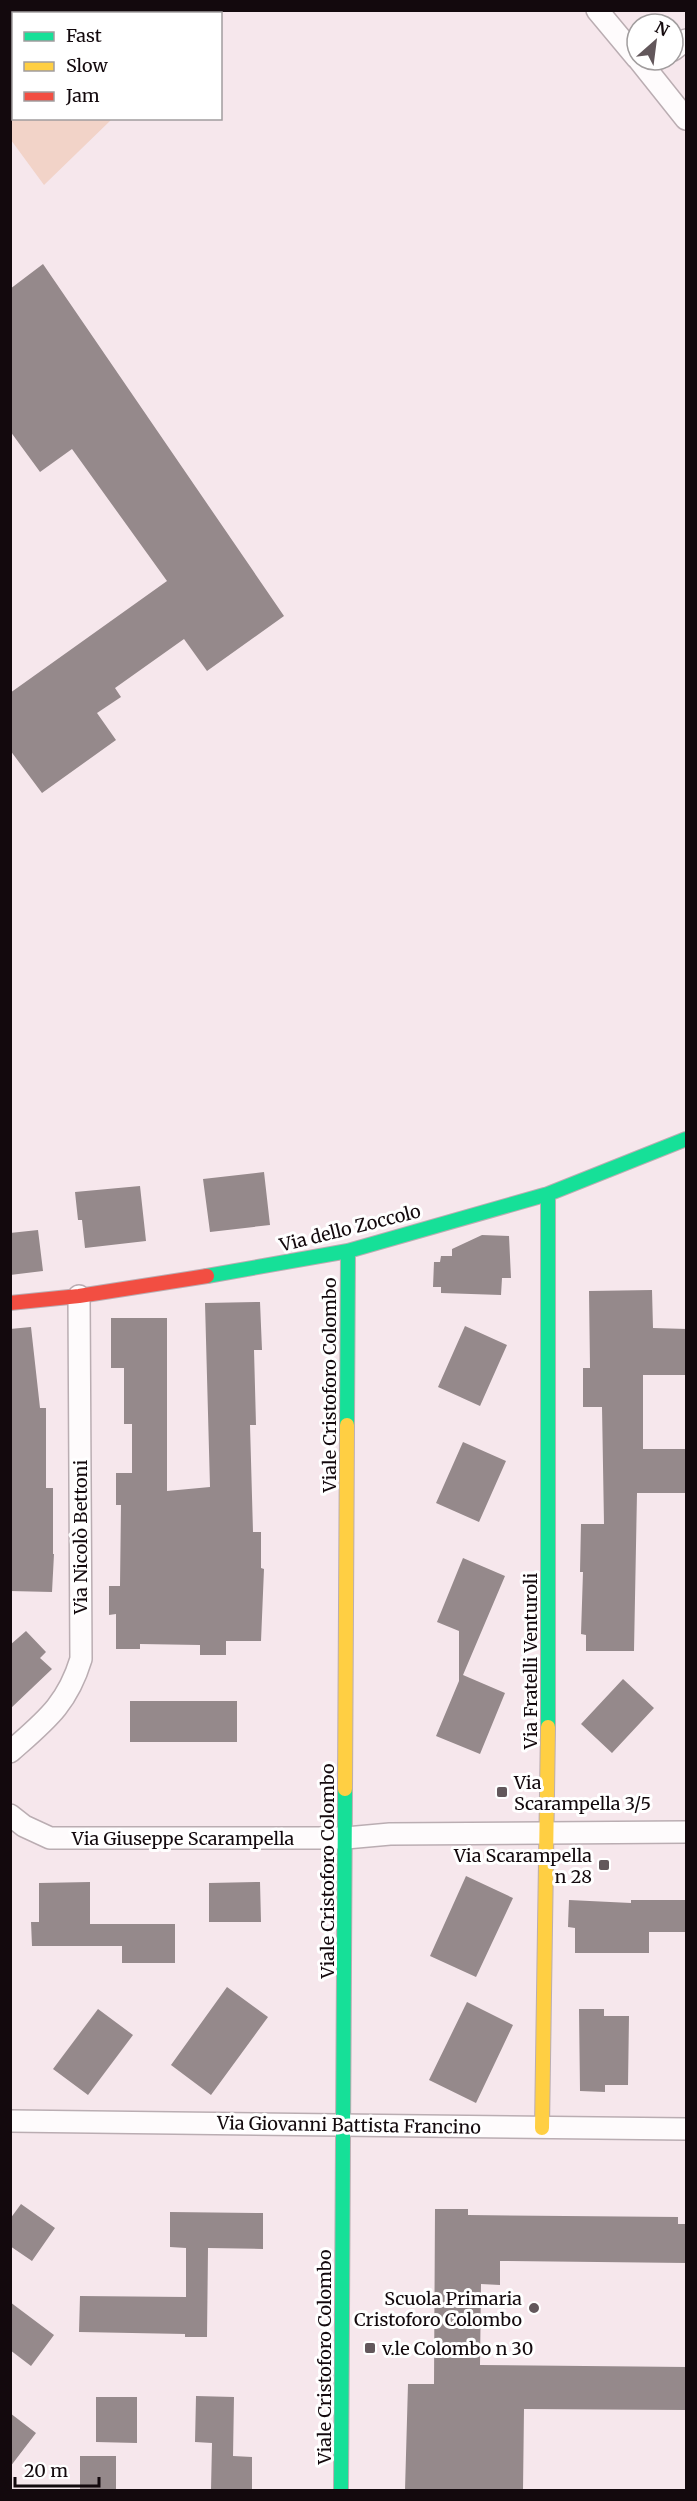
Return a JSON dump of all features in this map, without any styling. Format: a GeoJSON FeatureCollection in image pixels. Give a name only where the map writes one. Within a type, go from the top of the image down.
{"type":"FeatureCollection","features":[{"type":"Feature","properties":{"kind":"street"},"geometry":{"type":"LineString","coordinates":[[597,10],[625,40]]}},
{"type":"Feature","properties":{"kind":"street"},"geometry":{"type":"LineString","coordinates":[[652,72],[687,119]]}},
{"type":"Feature","properties":{"kind":"street","name":"Via dello Zoccolo"},"geometry":{"type":"LineString","coordinates":[[10,1303],[79,1296],[348,1251],[548,1194],[687,1139]]}},
{"type":"Feature","properties":{"kind":"street","name":"Via Fratelli Venturoli"},"geometry":{"type":"LineString","coordinates":[[542,2128],[548,1832],[548,1194]]}},
{"type":"Feature","properties":{"kind":"street","name":"Viale Cristoforo Colombo"},"geometry":{"type":"LineString","coordinates":[[341,2490],[348,1251]]}},
{"type":"Feature","properties":{"kind":"street","name":"Via Nicolò Bettoni"},"geometry":{"type":"LineString","coordinates":[[10,1752],[56,1710],[73,1683],[81,1659],[79,1296]]}},
{"type":"Feature","properties":{"kind":"street","name":"Via Giuseppe Scarampella"},"geometry":{"type":"LineString","coordinates":[[10,1815],[24,1826],[50,1838],[346,1838],[390,1834],[687,1832]]}},
{"type":"Feature","properties":{"kind":"street","name":"Via Giovanni Battista Francino"},"geometry":{"type":"LineString","coordinates":[[10,2121],[687,2129]]}},
{"type":"Feature","properties":{"kind":"shaded area"},"geometry":{"type":"Polygon","coordinates":[[[11,10],[224,11],[222,13],[12,12],[12,120],[111,120],[44,185],[11,140],[11,10]]]}},
{"type":"Feature","properties":{"kind":"building"},"geometry":{"type":"Polygon","coordinates":[[[43,264],[284,616],[207,671],[184,639],[115,688],[121,697],[97,713],[116,740],[42,793],[10,750],[10,693],[167,581],[72,449],[40,472],[10,431],[10,289],[43,264]]]}},
{"type":"Feature","properties":{"kind":"building"},"geometry":{"type":"Polygon","coordinates":[[[264,1172],[270,1225],[210,1232],[203,1179],[264,1172]]]}},
{"type":"Feature","properties":{"kind":"building"},"geometry":{"type":"Polygon","coordinates":[[[140,1186],[146,1241],[85,1248],[82,1220],[78,1220],[75,1192],[140,1186]]]}},
{"type":"Feature","properties":{"kind":"building"},"geometry":{"type":"Polygon","coordinates":[[[38,1230],[43,1271],[10,1275],[10,1233],[38,1230]]]}},
{"type":"Feature","properties":{"kind":"building"},"geometry":{"type":"Polygon","coordinates":[[[482,1235],[509,1236],[511,1278],[502,1278],[501,1295],[441,1293],[441,1287],[433,1287],[434,1262],[440,1262],[441,1256],[452,1256],[452,1249],[482,1235]]]}},
{"type":"Feature","properties":{"kind":"building"},"geometry":{"type":"Polygon","coordinates":[[[652,1290],[653,1328],[687,1329],[687,1375],[643,1375],[643,1449],[687,1449],[687,1493],[637,1493],[634,1651],[586,1651],[586,1635],[581,1634],[583,1572],[580,1572],[581,1524],[604,1524],[602,1407],[583,1407],[583,1368],[590,1368],[589,1291],[652,1290]]]}},
{"type":"Feature","properties":{"kind":"building"},"geometry":{"type":"Polygon","coordinates":[[[260,1302],[262,1350],[254,1350],[256,1425],[250,1425],[253,1532],[261,1532],[261,1568],[264,1569],[261,1641],[226,1641],[226,1655],[200,1655],[200,1645],[140,1644],[140,1649],[116,1649],[116,1614],[109,1615],[109,1586],[120,1586],[121,1505],[116,1505],[116,1473],[132,1473],[132,1424],[124,1424],[124,1368],[111,1368],[111,1318],[167,1318],[167,1491],[210,1487],[205,1303],[260,1302]]]}},
{"type":"Feature","properties":{"kind":"building"},"geometry":{"type":"Polygon","coordinates":[[[465,1326],[507,1345],[480,1406],[438,1387],[465,1326]]]}},
{"type":"Feature","properties":{"kind":"building"},"geometry":{"type":"Polygon","coordinates":[[[31,1327],[40,1408],[46,1408],[46,1488],[53,1488],[52,1592],[10,1591],[10,1329],[31,1327]]]}},
{"type":"Feature","properties":{"kind":"building"},"geometry":{"type":"Polygon","coordinates":[[[463,1442],[506,1461],[479,1522],[436,1503],[463,1442]]]}},
{"type":"Feature","properties":{"kind":"building"},"geometry":{"type":"Polygon","coordinates":[[[463,1558],[505,1576],[463,1675],[505,1693],[480,1754],[436,1736],[459,1681],[459,1631],[437,1622],[463,1558]]]}},
{"type":"Feature","properties":{"kind":"building"},"geometry":{"type":"Polygon","coordinates":[[[26,1631],[46,1652],[40,1658],[52,1669],[10,1709],[10,1645],[26,1631]]]}},
{"type":"Feature","properties":{"kind":"building"},"geometry":{"type":"Polygon","coordinates":[[[623,1679],[654,1708],[612,1753],[581,1724],[623,1679]]]}},
{"type":"Feature","properties":{"kind":"building"},"geometry":{"type":"Polygon","coordinates":[[[130,1701],[237,1701],[237,1742],[130,1742],[130,1701]]]}},
{"type":"Feature","properties":{"kind":"building"},"geometry":{"type":"Polygon","coordinates":[[[466,1876],[513,1898],[476,1977],[430,1956],[466,1876]]]}},
{"type":"Feature","properties":{"kind":"building"},"geometry":{"type":"Polygon","coordinates":[[[90,1882],[90,1924],[175,1924],[175,1963],[122,1963],[122,1946],[32,1946],[31,1922],[39,1922],[39,1883],[90,1882]]]}},
{"type":"Feature","properties":{"kind":"building"},"geometry":{"type":"Polygon","coordinates":[[[260,1882],[261,1922],[209,1922],[209,1883],[260,1882]]]}},
{"type":"Feature","properties":{"kind":"building"},"geometry":{"type":"Polygon","coordinates":[[[569,1900],[631,1903],[631,1900],[687,1900],[687,1932],[649,1932],[649,1953],[575,1953],[575,1928],[568,1927],[569,1900]]]}},
{"type":"Feature","properties":{"kind":"building"},"geometry":{"type":"Polygon","coordinates":[[[227,1987],[268,2017],[211,2095],[171,2065],[227,1987]]]}},
{"type":"Feature","properties":{"kind":"building"},"geometry":{"type":"Polygon","coordinates":[[[467,2002],[513,2025],[476,2103],[429,2080],[467,2002]]]}},
{"type":"Feature","properties":{"kind":"building"},"geometry":{"type":"Polygon","coordinates":[[[98,2009],[133,2035],[88,2095],[53,2069],[98,2009]]]}},
{"type":"Feature","properties":{"kind":"building"},"geometry":{"type":"Polygon","coordinates":[[[579,2009],[604,2009],[604,2016],[629,2016],[628,2085],[605,2085],[605,2092],[580,2091],[579,2009]]]}},
{"type":"Feature","properties":{"kind":"building"},"geometry":{"type":"Polygon","coordinates":[[[21,2204],[55,2228],[32,2261],[10,2246],[10,2219],[21,2204]]]}},
{"type":"Feature","properties":{"kind":"building"},"geometry":{"type":"Polygon","coordinates":[[[435,2209],[468,2209],[468,2215],[678,2217],[678,2224],[687,2224],[687,2263],[500,2261],[500,2285],[481,2284],[480,2365],[687,2367],[687,2410],[524,2409],[523,2490],[405,2490],[408,2384],[434,2384],[435,2209]]]}},
{"type":"Feature","properties":{"kind":"building"},"geometry":{"type":"Polygon","coordinates":[[[170,2212],[263,2213],[263,2249],[208,2248],[207,2337],[185,2337],[185,2334],[79,2332],[80,2296],[186,2297],[186,2248],[170,2247],[170,2212]]]}},
{"type":"Feature","properties":{"kind":"building"},"geometry":{"type":"Polygon","coordinates":[[[10,2302],[54,2335],[31,2366],[10,2350],[10,2302]]]}},
{"type":"Feature","properties":{"kind":"building"},"geometry":{"type":"Polygon","coordinates":[[[196,2396],[234,2397],[233,2456],[252,2457],[252,2490],[211,2490],[212,2443],[195,2442],[196,2396]]]}},
{"type":"Feature","properties":{"kind":"building"},"geometry":{"type":"Polygon","coordinates":[[[96,2397],[137,2397],[137,2443],[96,2442],[96,2397]]]}},
{"type":"Feature","properties":{"kind":"building"},"geometry":{"type":"Polygon","coordinates":[[[10,2413],[36,2433],[10,2467],[10,2413]]]}},
{"type":"Feature","properties":{"kind":"building"},"geometry":{"type":"Polygon","coordinates":[[[80,2456],[116,2456],[116,2490],[80,2490],[80,2456]]]}},
{"type":"Feature","properties":{"kind":"traffic: fast"},"geometry":{"type":"LineString","coordinates":[[207,1276],[348,1251],[548,1194],[686,1139]]}},
{"type":"Feature","properties":{"kind":"traffic: fast"},"geometry":{"type":"LineString","coordinates":[[548,1194],[548,1727]]}},
{"type":"Feature","properties":{"kind":"traffic: fast"},"geometry":{"type":"LineString","coordinates":[[347,1425],[348,1251]]}},
{"type":"Feature","properties":{"kind":"traffic: fast"},"geometry":{"type":"LineString","coordinates":[[341,2490],[345,1789]]}},
{"type":"Feature","properties":{"kind":"traffic: slow"},"geometry":{"type":"LineString","coordinates":[[345,1789],[347,1425]]}},
{"type":"Feature","properties":{"kind":"traffic: slow"},"geometry":{"type":"LineString","coordinates":[[542,2128],[548,1727]]}},
{"type":"Feature","properties":{"kind":"traffic: jam"},"geometry":{"type":"LineString","coordinates":[[10,1303],[79,1296],[207,1276]]}},
{"type":"Feature","properties":{"kind":"place","name":"Via Scarampella 3/5"},"geometry":{"type":"Point","coordinates":[502,1792]}},
{"type":"Feature","properties":{"kind":"place","name":"Via Scarampella n 28"},"geometry":{"type":"Point","coordinates":[604,1865]}},
{"type":"Feature","properties":{"kind":"place","name":"Scuola Primaria Cristoforo Colombo"},"geometry":{"type":"Point","coordinates":[534,2308]}},
{"type":"Feature","properties":{"kind":"place","name":"v.le Colombo n 30"},"geometry":{"type":"Point","coordinates":[370,2348]}}]}
